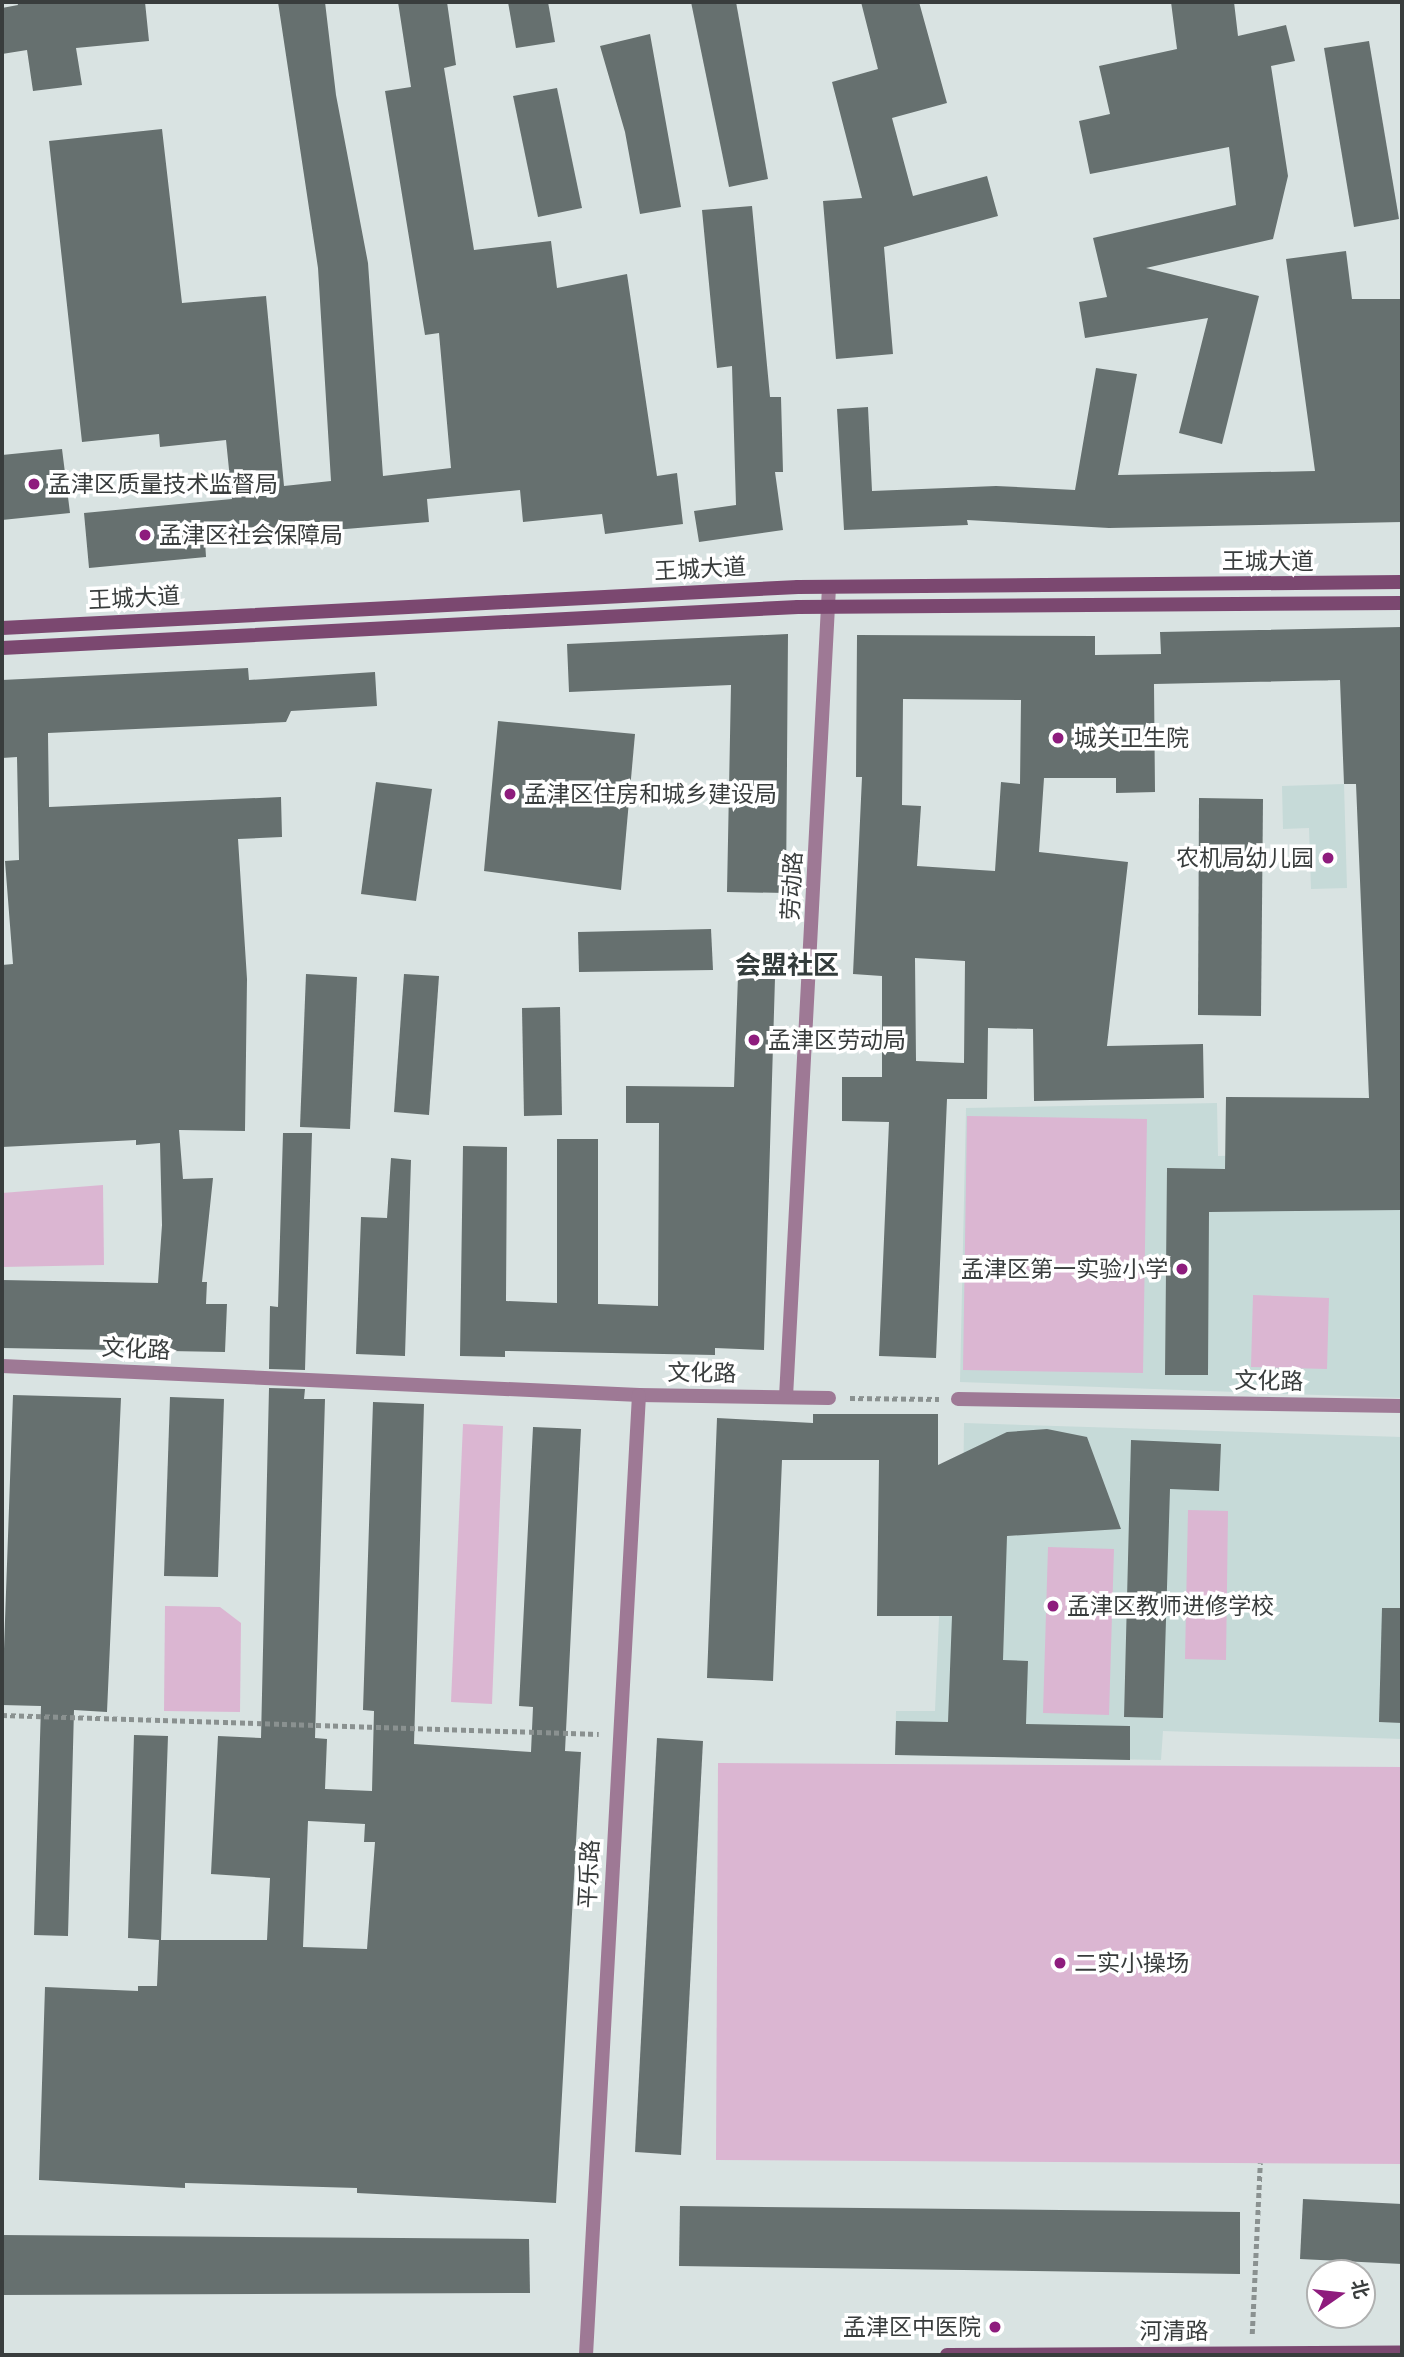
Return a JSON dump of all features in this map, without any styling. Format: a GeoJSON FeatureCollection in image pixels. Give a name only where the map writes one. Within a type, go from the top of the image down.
{"type":"FeatureCollection","features":[{"type":"Feature","properties":{"kind":"main road","name":"王城大道"},"geometry":{"type":"LineString","coordinates":[[2,628],[829,587],[1402,582]]}},
{"type":"Feature","properties":{"kind":"main road","name":"王城大道"},"geometry":{"type":"LineString","coordinates":[[2,648],[830,607],[1402,603]]}},
{"type":"Feature","properties":{"kind":"main road","name":"河清路"},"geometry":{"type":"LineString","coordinates":[[947,2355],[1402,2353]]}},
{"type":"Feature","properties":{"kind":"street","name":"劳动路"},"geometry":{"type":"LineString","coordinates":[[786,1397],[829,587]]}},
{"type":"Feature","properties":{"kind":"street","name":"文化路"},"geometry":{"type":"LineString","coordinates":[[2,1366],[639,1395],[830,1398]]}},
{"type":"Feature","properties":{"kind":"street","name":"平乐路"},"geometry":{"type":"LineString","coordinates":[[586,2355],[639,1395]]}},
{"type":"Feature","properties":{"kind":"street","name":"文化路"},"geometry":{"type":"LineString","coordinates":[[958,1399],[1402,1406]]}},
{"type":"Feature","properties":{"kind":"path"},"geometry":{"type":"LineString","coordinates":[[830,1398],[958,1399]]}},
{"type":"Feature","properties":{"kind":"path"},"geometry":{"type":"LineString","coordinates":[[2,1715],[620,1734]]}},
{"type":"Feature","properties":{"kind":"path"},"geometry":{"type":"LineString","coordinates":[[1251,2354],[1259,2163]]}},
{"type":"Feature","properties":{"kind":"shaded area","name":"农机局幼儿园"},"geometry":{"type":"Polygon","coordinates":[[[1344,784],[1347,888],[1311,889],[1309,828],[1283,829],[1282,786],[1344,784]]]}},
{"type":"Feature","properties":{"kind":"shaded area","name":"孟津区第一实验小学"},"geometry":{"type":"Polygon","coordinates":[[[1217,1103],[1218,1156],[1402,1152],[1402,1398],[960,1382],[966,1108],[1217,1103]]]}},
{"type":"Feature","properties":{"kind":"shaded area"},"geometry":{"type":"Polygon","coordinates":[[[967,1116],[1147,1119],[1143,1373],[963,1370],[967,1116]]]}},
{"type":"Feature","properties":{"kind":"shaded area"},"geometry":{"type":"Polygon","coordinates":[[[103,1185],[104,1265],[2,1267],[2,1193],[103,1185]]]}},
{"type":"Feature","properties":{"kind":"shaded area"},"geometry":{"type":"Polygon","coordinates":[[[1253,1295],[1329,1298],[1327,1369],[1251,1367],[1253,1295]]]}},
{"type":"Feature","properties":{"kind":"shaded area"},"geometry":{"type":"Polygon","coordinates":[[[964,1423],[1402,1437],[1402,1739],[1163,1731],[1161,1760],[895,1755],[896,1711],[935,1711],[944,1500],[963,1501],[964,1423]]]}},
{"type":"Feature","properties":{"kind":"shaded area"},"geometry":{"type":"Polygon","coordinates":[[[463,1424],[503,1426],[492,1704],[451,1702],[463,1424]]]}},
{"type":"Feature","properties":{"kind":"shaded area"},"geometry":{"type":"Polygon","coordinates":[[[1188,1510],[1228,1511],[1226,1660],[1185,1659],[1188,1510]]]}},
{"type":"Feature","properties":{"kind":"shaded area"},"geometry":{"type":"Polygon","coordinates":[[[1048,1547],[1114,1549],[1109,1715],[1043,1713],[1048,1547]]]}},
{"type":"Feature","properties":{"kind":"shaded area"},"geometry":{"type":"Polygon","coordinates":[[[165,1606],[220,1607],[241,1623],[240,1712],[164,1711],[165,1606]]]}},
{"type":"Feature","properties":{"kind":"shaded area","name":"二实小操场"},"geometry":{"type":"Polygon","coordinates":[[[718,1763],[1402,1767],[1402,2164],[716,2160],[718,1763]]]}},
{"type":"Feature","properties":{"kind":"building"},"geometry":{"type":"Polygon","coordinates":[[[17,2],[145,2],[149,41],[76,48],[82,85],[33,91],[27,50],[2,54],[2,8],[18,5],[17,2]]]}},
{"type":"Feature","properties":{"kind":"building"},"geometry":{"type":"Polygon","coordinates":[[[278,2],[325,2],[336,95],[368,263],[383,476],[451,468],[439,333],[425,335],[385,91],[411,87],[398,2],[447,2],[456,65],[444,68],[474,250],[551,241],[557,288],[627,274],[657,476],[677,473],[683,524],[605,534],[602,514],[523,522],[520,490],[427,499],[429,522],[205,541],[206,557],[89,568],[84,513],[232,499],[226,440],[160,447],[159,434],[82,442],[49,141],[162,129],[182,303],[266,296],[284,486],[331,481],[318,268],[278,2]]]}},
{"type":"Feature","properties":{"kind":"building"},"geometry":{"type":"Polygon","coordinates":[[[508,2],[548,2],[555,42],[516,48],[508,2]]]}},
{"type":"Feature","properties":{"kind":"building"},"geometry":{"type":"Polygon","coordinates":[[[691,2],[736,2],[768,179],[729,187],[691,2]]]}},
{"type":"Feature","properties":{"kind":"building"},"geometry":{"type":"Polygon","coordinates":[[[861,2],[919,2],[947,103],[892,118],[913,196],[987,176],[998,216],[884,247],[893,354],[836,359],[823,201],[862,198],[832,82],[878,69],[861,2]]]}},
{"type":"Feature","properties":{"kind":"building"},"geometry":{"type":"Polygon","coordinates":[[[1171,2],[1234,2],[1238,36],[1286,25],[1295,61],[1271,66],[1288,176],[1273,239],[1146,268],[1259,296],[1222,444],[1179,433],[1208,318],[1085,338],[1079,302],[1107,297],[1093,238],[1236,205],[1229,147],[1090,174],[1079,121],[1110,114],[1099,66],[1177,49],[1171,2]]]}},
{"type":"Feature","properties":{"kind":"building"},"geometry":{"type":"Polygon","coordinates":[[[650,34],[681,207],[640,214],[625,132],[600,46],[650,34]]]}},
{"type":"Feature","properties":{"kind":"building"},"geometry":{"type":"Polygon","coordinates":[[[1369,41],[1399,219],[1354,227],[1324,48],[1369,41]]]}},
{"type":"Feature","properties":{"kind":"building"},"geometry":{"type":"Polygon","coordinates":[[[557,88],[582,208],[538,217],[513,96],[557,88]]]}},
{"type":"Feature","properties":{"kind":"building"},"geometry":{"type":"Polygon","coordinates":[[[752,206],[770,397],[781,397],[783,472],[775,472],[783,530],[699,542],[694,511],[736,505],[732,366],[717,368],[702,210],[752,206]]]}},
{"type":"Feature","properties":{"kind":"building"},"geometry":{"type":"Polygon","coordinates":[[[1346,251],[1352,299],[1402,299],[1402,522],[1109,528],[967,520],[968,525],[844,530],[837,409],[868,407],[872,491],[996,486],[1075,490],[1096,368],[1137,374],[1118,475],[1315,471],[1286,259],[1346,251]]]}},
{"type":"Feature","properties":{"kind":"building","name":"孟津区质量技术监督局"},"geometry":{"type":"Polygon","coordinates":[[[62,449],[70,513],[2,520],[2,455],[62,449]]]}},
{"type":"Feature","properties":{"kind":"building"},"geometry":{"type":"Polygon","coordinates":[[[1402,627],[1402,1210],[1209,1212],[1208,1375],[1165,1375],[1167,1168],[1225,1169],[1226,1097],[1369,1098],[1356,784],[1344,784],[1340,680],[1154,684],[1155,792],[1116,793],[1116,778],[1044,778],[1039,852],[1128,862],[1107,1046],[1203,1044],[1204,1098],[1034,1101],[1033,1029],[988,1028],[987,1099],[947,1099],[936,1358],[879,1356],[889,1122],[842,1121],[842,1077],[882,1077],[882,976],[853,974],[862,777],[856,777],[857,635],[1095,636],[1095,655],[1161,654],[1160,632],[1402,627]],[[903,699],[902,805],[921,806],[917,866],[995,871],[1001,782],[1020,784],[1021,700],[903,699]],[[915,958],[916,1061],[964,1063],[965,961],[915,958]]]}},
{"type":"Feature","properties":{"kind":"building"},"geometry":{"type":"Polygon","coordinates":[[[788,634],[786,893],[727,892],[731,685],[569,692],[567,644],[788,634]]]}},
{"type":"Feature","properties":{"kind":"building"},"geometry":{"type":"Polygon","coordinates":[[[248,668],[249,680],[375,672],[377,706],[291,711],[286,722],[48,733],[49,807],[281,797],[282,837],[238,839],[247,979],[245,1131],[179,1130],[183,1179],[213,1178],[202,1282],[207,1282],[206,1304],[227,1304],[225,1352],[2,1348],[2,1280],[158,1283],[162,1225],[160,1143],[136,1145],[136,1140],[2,1147],[2,965],[13,964],[5,861],[19,860],[17,757],[2,758],[2,680],[248,668]]]}},
{"type":"Feature","properties":{"kind":"building"},"geometry":{"type":"Polygon","coordinates":[[[498,721],[635,734],[621,890],[484,871],[498,721]]]}},
{"type":"Feature","properties":{"kind":"building"},"geometry":{"type":"Polygon","coordinates":[[[376,782],[432,789],[416,901],[361,894],[376,782]]]}},
{"type":"Feature","properties":{"kind":"building"},"geometry":{"type":"Polygon","coordinates":[[[1199,798],[1263,799],[1261,1016],[1198,1015],[1199,798]]]}},
{"type":"Feature","properties":{"kind":"building"},"geometry":{"type":"Polygon","coordinates":[[[711,929],[713,970],[579,972],[578,932],[711,929]]]}},
{"type":"Feature","properties":{"kind":"building"},"geometry":{"type":"Polygon","coordinates":[[[306,974],[357,977],[350,1129],[300,1127],[306,974]]]}},
{"type":"Feature","properties":{"kind":"building"},"geometry":{"type":"Polygon","coordinates":[[[404,974],[439,976],[429,1115],[394,1112],[404,974]]]}},
{"type":"Feature","properties":{"kind":"building"},"geometry":{"type":"Polygon","coordinates":[[[738,976],[775,978],[764,1350],[715,1348],[715,1355],[505,1351],[505,1357],[460,1356],[463,1146],[507,1147],[506,1301],[557,1303],[557,1139],[598,1139],[598,1304],[658,1306],[659,1123],[626,1123],[626,1086],[734,1087],[738,976]]]}},
{"type":"Feature","properties":{"kind":"building"},"geometry":{"type":"Polygon","coordinates":[[[560,1007],[562,1115],[524,1116],[522,1008],[560,1007]]]}},
{"type":"Feature","properties":{"kind":"building"},"geometry":{"type":"Polygon","coordinates":[[[283,1133],[312,1133],[305,1370],[269,1369],[270,1306],[278,1307],[283,1133]]]}},
{"type":"Feature","properties":{"kind":"building"},"geometry":{"type":"Polygon","coordinates":[[[391,1158],[411,1160],[405,1356],[356,1354],[361,1217],[387,1218],[391,1158]]]}},
{"type":"Feature","properties":{"kind":"building"},"geometry":{"type":"Polygon","coordinates":[[[269,1388],[305,1389],[304,1399],[325,1399],[315,1738],[327,1739],[325,1789],[372,1791],[374,1711],[363,1710],[373,1402],[424,1404],[414,1744],[531,1752],[533,1707],[519,1706],[533,1427],[581,1429],[565,1751],[581,1752],[556,2203],[357,2193],[357,2188],[185,2183],[185,2188],[39,2180],[45,1987],[138,1991],[138,1986],[157,1986],[159,1940],[128,1938],[134,1735],[168,1736],[161,1940],[267,1940],[270,1878],[211,1874],[218,1736],[261,1738],[269,1388]],[[308,1821],[303,1947],[367,1949],[375,1842],[364,1842],[365,1824],[308,1821]]]}},
{"type":"Feature","properties":{"kind":"building"},"geometry":{"type":"Polygon","coordinates":[[[13,1395],[121,1398],[107,1712],[74,1710],[68,1936],[34,1935],[41,1706],[2,1705],[13,1395]]]}},
{"type":"Feature","properties":{"kind":"building"},"geometry":{"type":"Polygon","coordinates":[[[170,1397],[224,1399],[218,1577],[164,1576],[170,1397]]]}},
{"type":"Feature","properties":{"kind":"building"},"geometry":{"type":"Polygon","coordinates":[[[813,1414],[938,1414],[938,1465],[1007,1432],[1047,1429],[1087,1437],[1121,1529],[1007,1536],[1003,1660],[1028,1661],[1026,1724],[1130,1726],[1130,1760],[895,1755],[896,1721],[948,1722],[952,1616],[877,1616],[879,1460],[782,1460],[773,1681],[707,1678],[717,1418],[813,1423],[813,1414]]]}},
{"type":"Feature","properties":{"kind":"building"},"geometry":{"type":"Polygon","coordinates":[[[1131,1440],[1221,1444],[1219,1491],[1170,1489],[1163,1718],[1124,1717],[1131,1440]]]}},
{"type":"Feature","properties":{"kind":"building"},"geometry":{"type":"Polygon","coordinates":[[[1382,1608],[1402,1608],[1402,1723],[1379,1722],[1382,1608]]]}},
{"type":"Feature","properties":{"kind":"building"},"geometry":{"type":"Polygon","coordinates":[[[657,1738],[703,1741],[681,2155],[635,2152],[657,1738]]]}},
{"type":"Feature","properties":{"kind":"building"},"geometry":{"type":"Polygon","coordinates":[[[1303,2199],[1402,2204],[1402,2264],[1376,2263],[1376,2259],[1300,2259],[1303,2199]]]}},
{"type":"Feature","properties":{"kind":"building"},"geometry":{"type":"Polygon","coordinates":[[[680,2206],[1240,2212],[1240,2274],[679,2266],[680,2206]]]}},
{"type":"Feature","properties":{"kind":"building"},"geometry":{"type":"Polygon","coordinates":[[[2,2235],[529,2239],[530,2293],[2,2295],[2,2235]]]}},
{"type":"Feature","properties":{"kind":"place","name":"孟津区质量技术监督局"},"geometry":{"type":"Point","coordinates":[34,484]}},
{"type":"Feature","properties":{"kind":"place","name":"孟津区社会保障局"},"geometry":{"type":"Point","coordinates":[145,535]}},
{"type":"Feature","properties":{"kind":"place","name":"城关卫生院"},"geometry":{"type":"Point","coordinates":[1058,738]}},
{"type":"Feature","properties":{"kind":"place","name":"孟津区住房和城乡建设局"},"geometry":{"type":"Point","coordinates":[510,794]}},
{"type":"Feature","properties":{"kind":"place","name":"农机局幼儿园"},"geometry":{"type":"Point","coordinates":[1328,858]}},
{"type":"Feature","properties":{"kind":"place","name":"孟津区劳动局"},"geometry":{"type":"Point","coordinates":[754,1040]}},
{"type":"Feature","properties":{"kind":"place","name":"孟津区第一实验小学"},"geometry":{"type":"Point","coordinates":[1182,1269]}},
{"type":"Feature","properties":{"kind":"place","name":"孟津区教师进修学校"},"geometry":{"type":"Point","coordinates":[1053,1606]}},
{"type":"Feature","properties":{"kind":"place","name":"二实小操场"},"geometry":{"type":"Point","coordinates":[1060,1963]}},
{"type":"Feature","properties":{"kind":"place","name":"孟津区中医院"},"geometry":{"type":"Point","coordinates":[995,2327]}},
{"type":"Feature","properties":{"kind":"district","name":"会盟社区"},"geometry":{"type":"Point","coordinates":[787,966]}}]}
